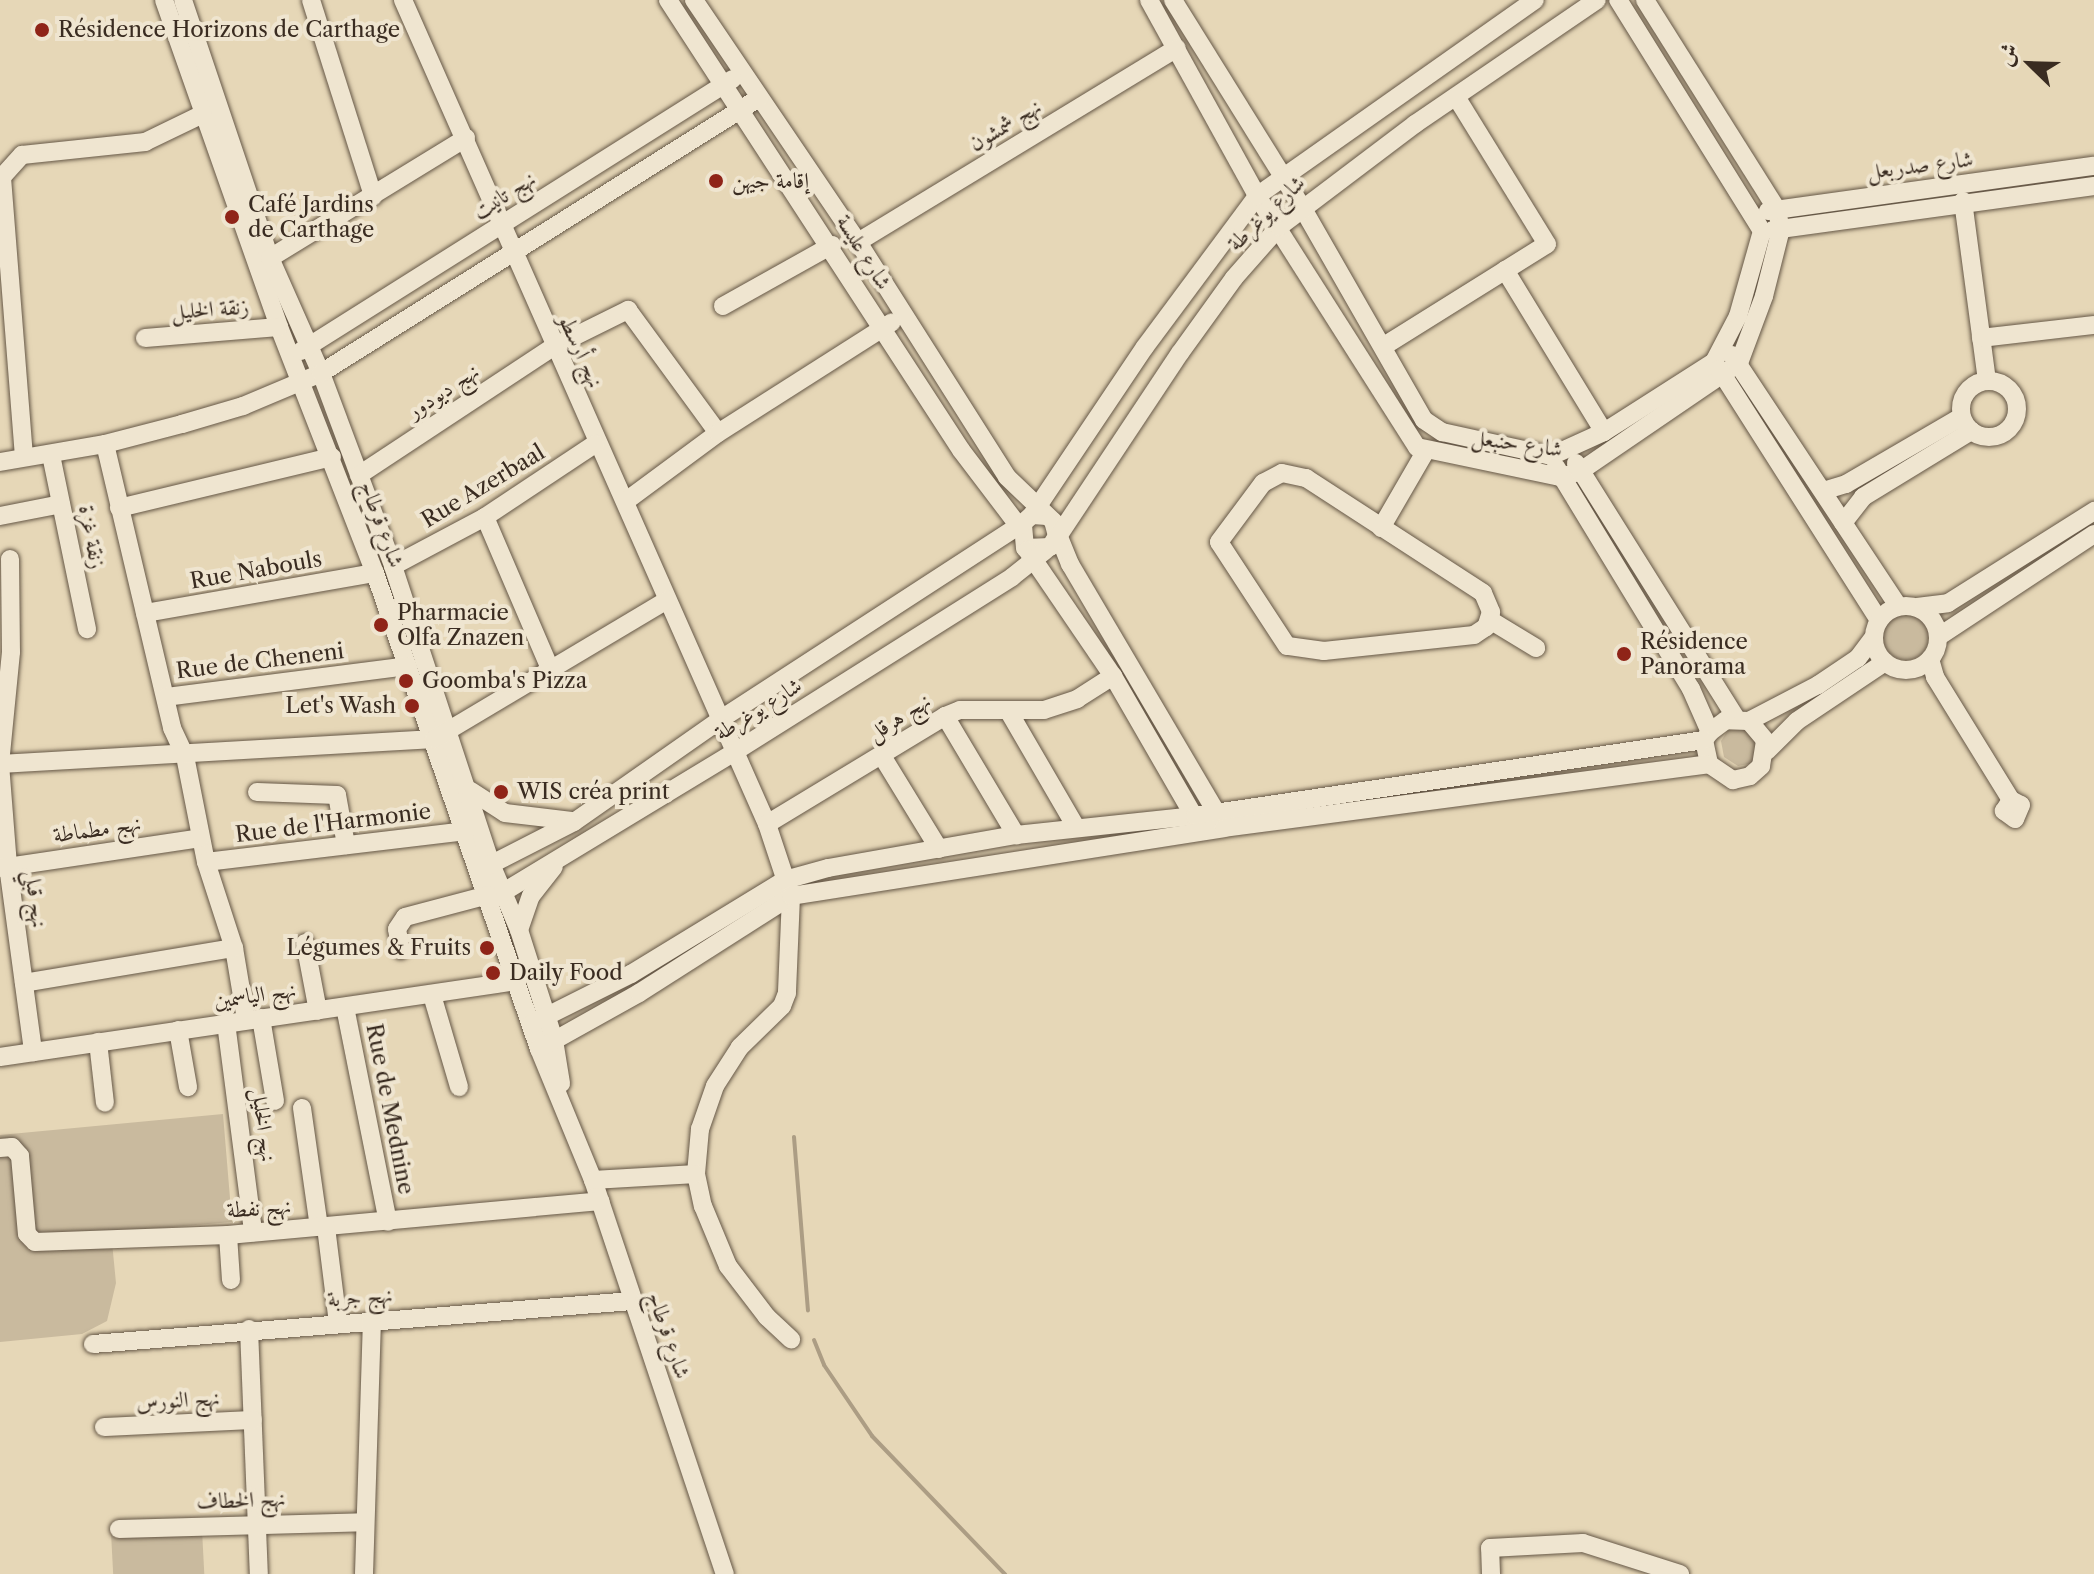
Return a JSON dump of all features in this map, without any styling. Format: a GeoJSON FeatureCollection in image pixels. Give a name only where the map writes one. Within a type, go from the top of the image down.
{"type":"FeatureCollection","features":[{"type":"Feature","properties":{"kind":"street","name":"شارع قرطاج"},"geometry":{"type":"LineString","coordinates":[[164,0],[279,327],[332,457],[408,666],[471,791],[485,867],[517,981],[539,1020]]}},
{"type":"Feature","properties":{"kind":"street","name":"شارع قرطاج"},"geometry":{"type":"LineString","coordinates":[[183,0],[270,258],[321,373],[393,566],[466,831],[485,867]]}},
{"type":"Feature","properties":{"kind":"street"},"geometry":{"type":"LineString","coordinates":[[311,0],[373,196]]}},
{"type":"Feature","properties":{"kind":"street","name":"نهج أرسطو"},"geometry":{"type":"LineString","coordinates":[[403,0],[466,138],[499,227],[595,444],[626,501],[718,721],[767,824],[788,888]]}},
{"type":"Feature","properties":{"kind":"street","name":"شارع عليسة"},"geometry":{"type":"LineString","coordinates":[[668,0],[832,245],[997,501],[1040,531],[1057,589],[1113,676],[1199,824]]}},
{"type":"Feature","properties":{"kind":"street","name":"شارع عليسة"},"geometry":{"type":"LineString","coordinates":[[694,0],[858,242],[1040,531],[1070,564],[1222,820]]}},
{"type":"Feature","properties":{"kind":"street"},"geometry":{"type":"LineString","coordinates":[[1149,0],[1257,196],[1425,452],[1381,528]]}},
{"type":"Feature","properties":{"kind":"street","name":"شارع حنبعل"},"geometry":{"type":"LineString","coordinates":[[1173,0],[1302,207],[1432,428],[1551,456],[1571,450],[1604,432],[1721,361],[1739,363],[1764,296],[1781,229],[1776,208],[1645,0]]}},
{"type":"Feature","properties":{"kind":"street","name":"شارع يوغرطة"},"geometry":{"type":"LineString","coordinates":[[1040,531],[1060,477],[1145,347],[1257,196],[1280,176],[1535,0]]}},
{"type":"Feature","properties":{"kind":"street","name":"شارع يوغرطة"},"geometry":{"type":"LineString","coordinates":[[401,950],[397,929],[405,917],[493,896],[733,753],[1012,577],[1040,531],[1180,353],[1234,278],[1279,227],[1302,207],[1597,0]]}},
{"type":"Feature","properties":{"kind":"street"},"geometry":{"type":"LineString","coordinates":[[1618,0],[1758,223],[1721,361],[1876,629],[1885,662]]}},
{"type":"Feature","properties":{"kind":"street","name":"نهج شمشون"},"geometry":{"type":"LineString","coordinates":[[858,242],[1177,48]]}},
{"type":"Feature","properties":{"kind":"street","name":"نهج تانيت"},"geometry":{"type":"LineString","coordinates":[[291,356],[310,347],[742,73]]}},
{"type":"Feature","properties":{"kind":"street"},"geometry":{"type":"LineString","coordinates":[[0,462],[105,444],[243,406],[321,373],[759,98]]}},
{"type":"Feature","properties":{"kind":"street"},"geometry":{"type":"LineString","coordinates":[[1384,346],[1547,244],[1457,98]]}},
{"type":"Feature","properties":{"kind":"street"},"geometry":{"type":"LineString","coordinates":[[24,457],[2,177],[22,155],[145,142],[203,114]]}},
{"type":"Feature","properties":{"kind":"street"},"geometry":{"type":"LineString","coordinates":[[270,258],[466,138]]}},
{"type":"Feature","properties":{"kind":"street","name":"شارع صدربعل"},"geometry":{"type":"LineString","coordinates":[[1758,223],[1776,208],[2094,166]]}},
{"type":"Feature","properties":{"kind":"street","name":"شارع صدربعل"},"geometry":{"type":"LineString","coordinates":[[1758,223],[1781,229],[1963,201],[2094,186]]}},
{"type":"Feature","properties":{"kind":"street"},"geometry":{"type":"LineString","coordinates":[[1963,201],[1987,380]]}},
{"type":"Feature","properties":{"kind":"street"},"geometry":{"type":"LineString","coordinates":[[723,306],[832,245]]}},
{"type":"Feature","properties":{"kind":"street"},"geometry":{"type":"LineString","coordinates":[[1505,270],[1604,432]]}},
{"type":"Feature","properties":{"kind":"street","name":"نهج ديودور"},"geometry":{"type":"LineString","coordinates":[[359,475],[553,347],[619,312],[634,312],[718,433]]}},
{"type":"Feature","properties":{"kind":"street"},"geometry":{"type":"LineString","coordinates":[[626,501],[718,433],[903,315]]}},
{"type":"Feature","properties":{"kind":"street"},"geometry":{"type":"LineString","coordinates":[[1981,338],[2094,325]]}},
{"type":"Feature","properties":{"kind":"street","name":"زنقة الخليل"},"geometry":{"type":"LineString","coordinates":[[145,338],[279,327]]}},
{"type":"Feature","properties":{"kind":"street","name":"شارع حنبعل"},"geometry":{"type":"LineString","coordinates":[[1425,452],[1560,477],[1579,472],[1721,361]]}},
{"type":"Feature","properties":{"kind":"street"},"geometry":{"type":"LineString","coordinates":[[1739,363],[1898,606]]}},
{"type":"Feature","properties":{"kind":"street"},"geometry":{"type":"LineString","coordinates":[[1823,491],[1846,484],[1966,424],[1997,436],[2016,415],[2008,388],[1987,380]]}},
{"type":"Feature","properties":{"kind":"street"},"geometry":{"type":"LineString","coordinates":[[1966,424],[1963,398],[1987,380]]}},
{"type":"Feature","properties":{"kind":"street"},"geometry":{"type":"LineString","coordinates":[[1843,523],[1863,497],[1966,424]]}},
{"type":"Feature","properties":{"kind":"street"},"geometry":{"type":"LineString","coordinates":[[105,444],[172,728],[185,756],[206,862],[234,948],[275,1101]]}},
{"type":"Feature","properties":{"kind":"street","name":"Rue Azerbaal"},"geometry":{"type":"LineString","coordinates":[[393,566],[485,517],[595,444]]}},
{"type":"Feature","properties":{"kind":"street"},"geometry":{"type":"LineString","coordinates":[[1571,450],[1579,472],[1742,719],[1762,733],[1767,751]]}},
{"type":"Feature","properties":{"kind":"street","name":"زنقة غزة"},"geometry":{"type":"LineString","coordinates":[[51,455],[87,629]]}},
{"type":"Feature","properties":{"kind":"street"},"geometry":{"type":"LineString","coordinates":[[1551,456],[1560,477],[1691,689],[1707,736],[1709,764],[1721,776],[1742,780],[1761,766],[1767,751],[1797,721],[1885,662]]}},
{"type":"Feature","properties":{"kind":"street"},"geometry":{"type":"LineString","coordinates":[[119,508],[332,457]]}},
{"type":"Feature","properties":{"kind":"street"},"geometry":{"type":"LineString","coordinates":[[1490,620],[1474,635],[1296,650],[1275,633],[1219,542],[1263,483],[1282,473],[1306,478],[1483,593],[1490,620],[1536,648]]}},
{"type":"Feature","properties":{"kind":"street"},"geometry":{"type":"LineString","coordinates":[[1007,477],[1036,487],[1060,477]]}},
{"type":"Feature","properties":{"kind":"street"},"geometry":{"type":"LineString","coordinates":[[994,546],[1006,534],[1008,519],[997,501]]}},
{"type":"Feature","properties":{"kind":"street"},"geometry":{"type":"LineString","coordinates":[[0,516],[61,504]]}},
{"type":"Feature","properties":{"kind":"street"},"geometry":{"type":"LineString","coordinates":[[546,1045],[639,993],[788,888],[1199,824],[1707,736],[1742,719],[1769,715],[1858,658],[1876,629],[1898,606],[1948,603],[2094,511]]}},
{"type":"Feature","properties":{"kind":"street"},"geometry":{"type":"LineString","coordinates":[[485,517],[551,671]]}},
{"type":"Feature","properties":{"kind":"street","name":"شارع يوغرطة"},"geometry":{"type":"LineString","coordinates":[[485,867],[574,822],[718,721],[994,546],[1040,531]]}},
{"type":"Feature","properties":{"kind":"street"},"geometry":{"type":"LineString","coordinates":[[1885,662],[1929,681],[2008,802],[1935,677],[1930,659],[1938,637],[2094,534]]}},
{"type":"Feature","properties":{"kind":"street","name":"نهج قبلي"},"geometry":{"type":"LineString","coordinates":[[10,559],[0,764],[4,867],[33,1052]]}},
{"type":"Feature","properties":{"kind":"street","name":"Rue Nabouls"},"geometry":{"type":"LineString","coordinates":[[145,613],[375,573]]}},
{"type":"Feature","properties":{"kind":"street"},"geometry":{"type":"LineString","coordinates":[[1012,577],[1041,579],[1057,589]]}},
{"type":"Feature","properties":{"kind":"street"},"geometry":{"type":"LineString","coordinates":[[0,764],[185,756],[441,735],[667,600]]}},
{"type":"Feature","properties":{"kind":"street"},"geometry":{"type":"LineString","coordinates":[[1917,607],[1932,619],[1938,637]]}},
{"type":"Feature","properties":{"kind":"street"},"geometry":{"type":"LineString","coordinates":[[1909,670],[1930,659]]}},
{"type":"Feature","properties":{"kind":"street","name":"Rue de Cheneni"},"geometry":{"type":"LineString","coordinates":[[166,697],[408,666]]}},
{"type":"Feature","properties":{"kind":"street","name":"نهج هرقل"},"geometry":{"type":"LineString","coordinates":[[767,824],[945,716],[960,710],[1009,712],[1061,706],[1113,676]]}},
{"type":"Feature","properties":{"kind":"street"},"geometry":{"type":"LineString","coordinates":[[1009,712],[1076,827]]}},
{"type":"Feature","properties":{"kind":"street"},"geometry":{"type":"LineString","coordinates":[[945,716],[1016,835]]}},
{"type":"Feature","properties":{"kind":"street"},"geometry":{"type":"LineString","coordinates":[[882,756],[939,849]]}},
{"type":"Feature","properties":{"kind":"street"},"geometry":{"type":"LineString","coordinates":[[1222,820],[1709,764]]}},
{"type":"Feature","properties":{"kind":"street"},"geometry":{"type":"LineString","coordinates":[[471,791],[505,813],[574,822]]}},
{"type":"Feature","properties":{"kind":"street"},"geometry":{"type":"LineString","coordinates":[[257,792],[337,795],[346,845]]}},
{"type":"Feature","properties":{"kind":"street"},"geometry":{"type":"LineString","coordinates":[[539,1020],[631,974],[788,888],[939,849],[1016,835],[1076,827],[1199,824]]}},
{"type":"Feature","properties":{"kind":"street","name":"Rue de l'Harmonie"},"geometry":{"type":"LineString","coordinates":[[206,862],[466,831]]}},
{"type":"Feature","properties":{"kind":"street","name":"نهج مطماطة"},"geometry":{"type":"LineString","coordinates":[[4,867],[200,838]]}},
{"type":"Feature","properties":{"kind":"street"},"geometry":{"type":"LineString","coordinates":[[519,930],[531,896],[571,850]]}},
{"type":"Feature","properties":{"kind":"street"},"geometry":{"type":"LineString","coordinates":[[788,888],[787,993],[782,1006],[740,1047],[715,1086],[700,1129],[696,1174],[710,1227],[728,1266],[767,1317],[791,1339]]}},
{"type":"Feature","properties":{"kind":"street","name":"شارع قرطاج"},"geometry":{"type":"LineString","coordinates":[[493,896],[519,930],[539,1020],[565,1113],[593,1180],[725,1574]]}},
{"type":"Feature","properties":{"kind":"street"},"geometry":{"type":"LineString","coordinates":[[305,943],[318,1011]]}},
{"type":"Feature","properties":{"kind":"street"},"geometry":{"type":"LineString","coordinates":[[24,983],[234,948]]}},
{"type":"Feature","properties":{"kind":"street","name":"نهج الياسمين"},"geometry":{"type":"LineString","coordinates":[[0,1057],[517,981]]}},
{"type":"Feature","properties":{"kind":"street"},"geometry":{"type":"LineString","coordinates":[[432,995],[459,1087]]}},
{"type":"Feature","properties":{"kind":"street","name":"Rue de Mednine"},"geometry":{"type":"LineString","coordinates":[[345,1007],[388,1222]]}},
{"type":"Feature","properties":{"kind":"street","name":"نهج الخليل"},"geometry":{"type":"LineString","coordinates":[[226,1023],[253,1232]]}},
{"type":"Feature","properties":{"kind":"street"},"geometry":{"type":"LineString","coordinates":[[178,1030],[188,1087]]}},
{"type":"Feature","properties":{"kind":"street"},"geometry":{"type":"LineString","coordinates":[[98,1042],[105,1103]]}},
{"type":"Feature","properties":{"kind":"street"},"geometry":{"type":"LineString","coordinates":[[302,1108],[338,1323]]}},
{"type":"Feature","properties":{"kind":"street","name":"نهج نفطة"},"geometry":{"type":"LineString","coordinates":[[0,1148],[12,1147],[20,1156],[27,1234],[35,1242],[228,1235],[600,1201]]}},
{"type":"Feature","properties":{"kind":"street"},"geometry":{"type":"LineString","coordinates":[[593,1180],[696,1174]]}},
{"type":"Feature","properties":{"kind":"street"},"geometry":{"type":"LineString","coordinates":[[228,1235],[231,1280]]}},
{"type":"Feature","properties":{"kind":"street","name":"نهج جربة"},"geometry":{"type":"LineString","coordinates":[[93,1344],[249,1329],[632,1301]]}},
{"type":"Feature","properties":{"kind":"street"},"geometry":{"type":"LineString","coordinates":[[364,1574],[372,1320]]}},
{"type":"Feature","properties":{"kind":"street"},"geometry":{"type":"LineString","coordinates":[[249,1329],[259,1574]]}},
{"type":"Feature","properties":{"kind":"street","name":"نهج النورس"},"geometry":{"type":"LineString","coordinates":[[104,1427],[253,1420]]}},
{"type":"Feature","properties":{"kind":"street","name":"نهج الخطاف"},"geometry":{"type":"LineString","coordinates":[[119,1529],[257,1522],[364,1522]]}},
{"type":"Feature","properties":{"kind":"street"},"geometry":{"type":"LineString","coordinates":[[1491,1574],[1490,1548],[1583,1543],[1680,1574]]}},
{"type":"Feature","properties":{"kind":"shaded area"},"geometry":{"type":"Polygon","coordinates":[[[1906,614],[1923,620],[1929,637],[1923,654],[1906,660],[1889,654],[1883,637],[1889,620],[1906,614]]]}},
{"type":"Feature","properties":{"kind":"shaded area"},"geometry":{"type":"Polygon","coordinates":[[[1730,727],[1760,733],[1754,763],[1738,766],[1724,757],[1721,741],[1730,727]]]}},
{"type":"Feature","properties":{"kind":"shaded area"},"geometry":{"type":"Polygon","coordinates":[[[223,1114],[232,1222],[111,1232],[116,1283],[107,1321],[82,1334],[0,1342],[0,1135],[223,1114]]]}},
{"type":"Feature","properties":{"kind":"shaded area"},"geometry":{"type":"Polygon","coordinates":[[[202,1530],[204,1574],[113,1574],[111,1535],[202,1530]]]}},
{"type":"Feature","properties":{"kind":"waterway"},"geometry":{"type":"LineString","coordinates":[[794,1137],[808,1310]]}},
{"type":"Feature","properties":{"kind":"waterway"},"geometry":{"type":"LineString","coordinates":[[814,1340],[824,1365],[872,1436],[1005,1574]]}},
{"type":"Feature","properties":{"kind":"place","name":"Résidence Horizons de Carthage"},"geometry":{"type":"Point","coordinates":[42,30]}},
{"type":"Feature","properties":{"kind":"place","name":"إقامة جيهن"},"geometry":{"type":"Point","coordinates":[716,181]}},
{"type":"Feature","properties":{"kind":"place","name":"Café Jardins de Carthage"},"geometry":{"type":"Point","coordinates":[232,217]}},
{"type":"Feature","properties":{"kind":"place","name":"Pharmacie Olfa Znazen"},"geometry":{"type":"Point","coordinates":[381,625]}},
{"type":"Feature","properties":{"kind":"place","name":"Résidence Panorama"},"geometry":{"type":"Point","coordinates":[1624,654]}},
{"type":"Feature","properties":{"kind":"place","name":"Goomba's Pizza"},"geometry":{"type":"Point","coordinates":[406,681]}},
{"type":"Feature","properties":{"kind":"place","name":"Let's Wash"},"geometry":{"type":"Point","coordinates":[412,706]}},
{"type":"Feature","properties":{"kind":"place","name":"WIS créa print"},"geometry":{"type":"Point","coordinates":[501,792]}},
{"type":"Feature","properties":{"kind":"place","name":"Légumes & Fruits"},"geometry":{"type":"Point","coordinates":[487,948]}},
{"type":"Feature","properties":{"kind":"place","name":"Daily Food"},"geometry":{"type":"Point","coordinates":[493,973]}}]}
